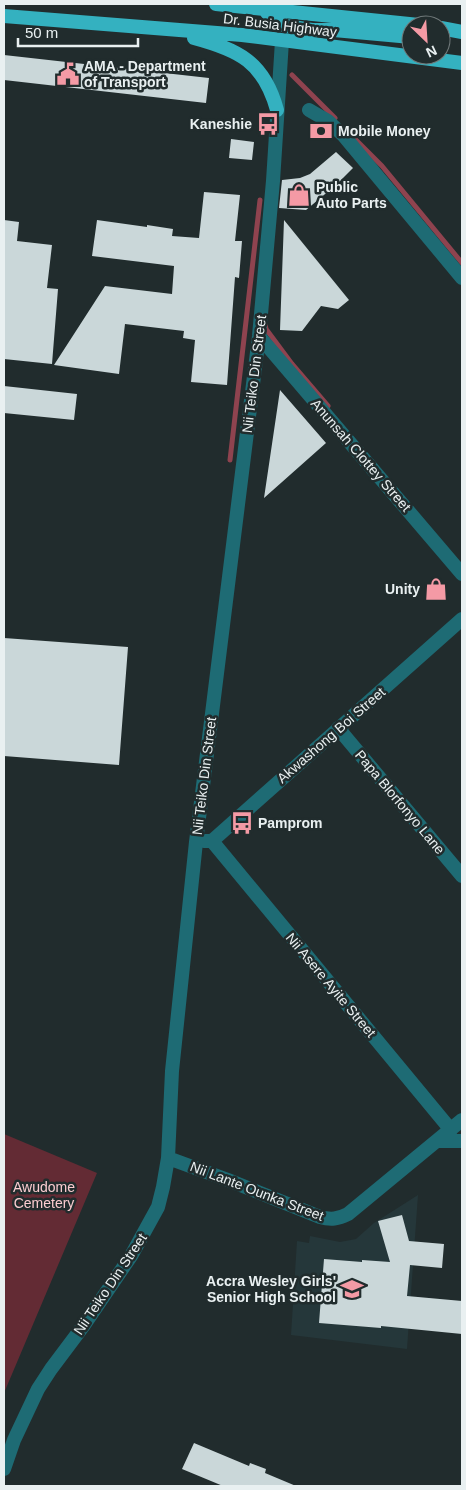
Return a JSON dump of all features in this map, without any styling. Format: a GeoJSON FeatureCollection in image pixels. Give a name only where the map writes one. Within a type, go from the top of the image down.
{"type":"FeatureCollection","features":[{"type":"Feature","properties":{"kind":"highway","name":"Dr. Busia Highway"},"geometry":{"type":"LineString","coordinates":[[216,4],[401,23]]}},
{"type":"Feature","properties":{"kind":"highway"},"geometry":{"type":"LineString","coordinates":[[265,10],[274,21],[286,26],[312,30],[334,30],[401,36]]}},
{"type":"Feature","properties":{"kind":"highway","name":"Dr. Busia Highway"},"geometry":{"type":"LineString","coordinates":[[4,16],[242,35],[462,63]]}},
{"type":"Feature","properties":{"kind":"highway"},"geometry":{"type":"LineString","coordinates":[[166,30],[216,44],[256,67],[268,82],[277,110]]}},
{"type":"Feature","properties":{"kind":"street","name":"Nii Teiko Din Street"},"geometry":{"type":"LineString","coordinates":[[4,1469],[14,1440],[38,1389],[132,1256],[158,1207],[163,1187],[168,1158],[172,1071],[196,842],[259,336],[273,181],[282,41]]}},
{"type":"Feature","properties":{"kind":"street"},"geometry":{"type":"LineString","coordinates":[[309,110],[328,121],[344,136],[462,278]]}},
{"type":"Feature","properties":{"kind":"street","name":"Anunsah Clottey Street"},"geometry":{"type":"LineString","coordinates":[[259,336],[462,574]]}},
{"type":"Feature","properties":{"kind":"street","name":"Akwashong Boi Street"},"geometry":{"type":"LineString","coordinates":[[212,841],[462,619]]}},
{"type":"Feature","properties":{"kind":"street","name":"Papa Blorfonyo Lane"},"geometry":{"type":"LineString","coordinates":[[338,728],[462,876]]}},
{"type":"Feature","properties":{"kind":"street"},"geometry":{"type":"LineString","coordinates":[[196,842],[212,841]]}},
{"type":"Feature","properties":{"kind":"street","name":"Nii Asere Ayite Street"},"geometry":{"type":"LineString","coordinates":[[212,841],[451,1130]]}},
{"type":"Feature","properties":{"kind":"street","name":"Nii Lante Ounka Street"},"geometry":{"type":"LineString","coordinates":[[168,1158],[329,1220],[348,1214],[462,1120]]}},
{"type":"Feature","properties":{"kind":"street"},"geometry":{"type":"LineString","coordinates":[[438,1141],[462,1141]]}},
{"type":"Feature","properties":{"kind":"shaded area","name":"Accra Wesley Girls' Senior High School"},"geometry":{"type":"Polygon","coordinates":[[[418,1195],[407,1349],[291,1335],[297,1241],[309,1243],[310,1236],[340,1242],[356,1239],[374,1223],[418,1195]]]}},
{"type":"Feature","properties":{"kind":"green space","name":"Awudome Cemetery"},"geometry":{"type":"Polygon","coordinates":[[[4,1134],[97,1173],[4,1393],[4,1134]]]}},
{"type":"Feature","properties":{"kind":"building"},"geometry":{"type":"Polygon","coordinates":[[[4,55],[209,78],[206,103],[4,80],[4,55]]]}},
{"type":"Feature","properties":{"kind":"building"},"geometry":{"type":"Polygon","coordinates":[[[231,139],[254,142],[252,160],[229,158],[231,139]]]}},
{"type":"Feature","properties":{"kind":"building"},"geometry":{"type":"Polygon","coordinates":[[[336,152],[353,168],[337,184],[306,210],[279,208],[282,180],[300,178],[310,174],[336,152]]]}},
{"type":"Feature","properties":{"kind":"building"},"geometry":{"type":"Polygon","coordinates":[[[204,192],[240,195],[235,241],[242,241],[239,278],[235,277],[227,385],[191,382],[195,340],[183,338],[184,331],[125,324],[119,374],[54,365],[105,286],[172,294],[174,266],[92,256],[97,220],[173,229],[172,236],[199,238],[204,192]]]}},
{"type":"Feature","properties":{"kind":"building"},"geometry":{"type":"Polygon","coordinates":[[[4,220],[19,222],[17,241],[52,245],[47,288],[58,289],[52,364],[4,359],[4,220]]]}},
{"type":"Feature","properties":{"kind":"building"},"geometry":{"type":"Polygon","coordinates":[[[284,220],[349,300],[338,309],[321,306],[302,331],[280,330],[284,220]]]}},
{"type":"Feature","properties":{"kind":"building"},"geometry":{"type":"Polygon","coordinates":[[[4,386],[77,394],[74,420],[4,413],[4,386]]]}},
{"type":"Feature","properties":{"kind":"building"},"geometry":{"type":"Polygon","coordinates":[[[280,390],[326,443],[264,498],[280,390]]]}},
{"type":"Feature","properties":{"kind":"building"},"geometry":{"type":"Polygon","coordinates":[[[4,638],[128,647],[119,765],[4,756],[4,638]]]}},
{"type":"Feature","properties":{"kind":"building"},"geometry":{"type":"Polygon","coordinates":[[[402,1215],[409,1241],[444,1244],[442,1268],[410,1265],[407,1296],[462,1301],[462,1334],[381,1326],[381,1328],[319,1323],[324,1259],[390,1262],[378,1221],[402,1215]]]}},
{"type":"Feature","properties":{"kind":"building"},"geometry":{"type":"Polygon","coordinates":[[[194,1443],[249,1466],[250,1463],[266,1469],[265,1473],[296,1486],[223,1486],[182,1469],[194,1443]]]}},
{"type":"Feature","properties":{"kind":"waterway"},"geometry":{"type":"LineString","coordinates":[[292,75],[335,118]]}},
{"type":"Feature","properties":{"kind":"waterway"},"geometry":{"type":"LineString","coordinates":[[355,139],[382,166],[462,263]]}},
{"type":"Feature","properties":{"kind":"waterway"},"geometry":{"type":"LineString","coordinates":[[230,460],[260,200]]}},
{"type":"Feature","properties":{"kind":"waterway"},"geometry":{"type":"LineString","coordinates":[[265,324],[266,329],[292,364],[328,406]]}},
{"type":"Feature","properties":{"kind":"place","name":"AMA - Department of Transport"},"geometry":{"type":"Point","coordinates":[68,74]}},
{"type":"Feature","properties":{"kind":"place","name":"Kaneshie"},"geometry":{"type":"Point","coordinates":[268,124]}},
{"type":"Feature","properties":{"kind":"place","name":"Mobile Money"},"geometry":{"type":"Point","coordinates":[321,131]}},
{"type":"Feature","properties":{"kind":"place","name":"Public Auto Parts"},"geometry":{"type":"Point","coordinates":[299,195]}},
{"type":"Feature","properties":{"kind":"place","name":"Unity"},"geometry":{"type":"Point","coordinates":[436,589]}},
{"type":"Feature","properties":{"kind":"place","name":"Pamprom"},"geometry":{"type":"Point","coordinates":[242,823]}},
{"type":"Feature","properties":{"kind":"place","name":"Accra Wesley Girls' Senior High School"},"geometry":{"type":"Point","coordinates":[352,1289]}}]}
